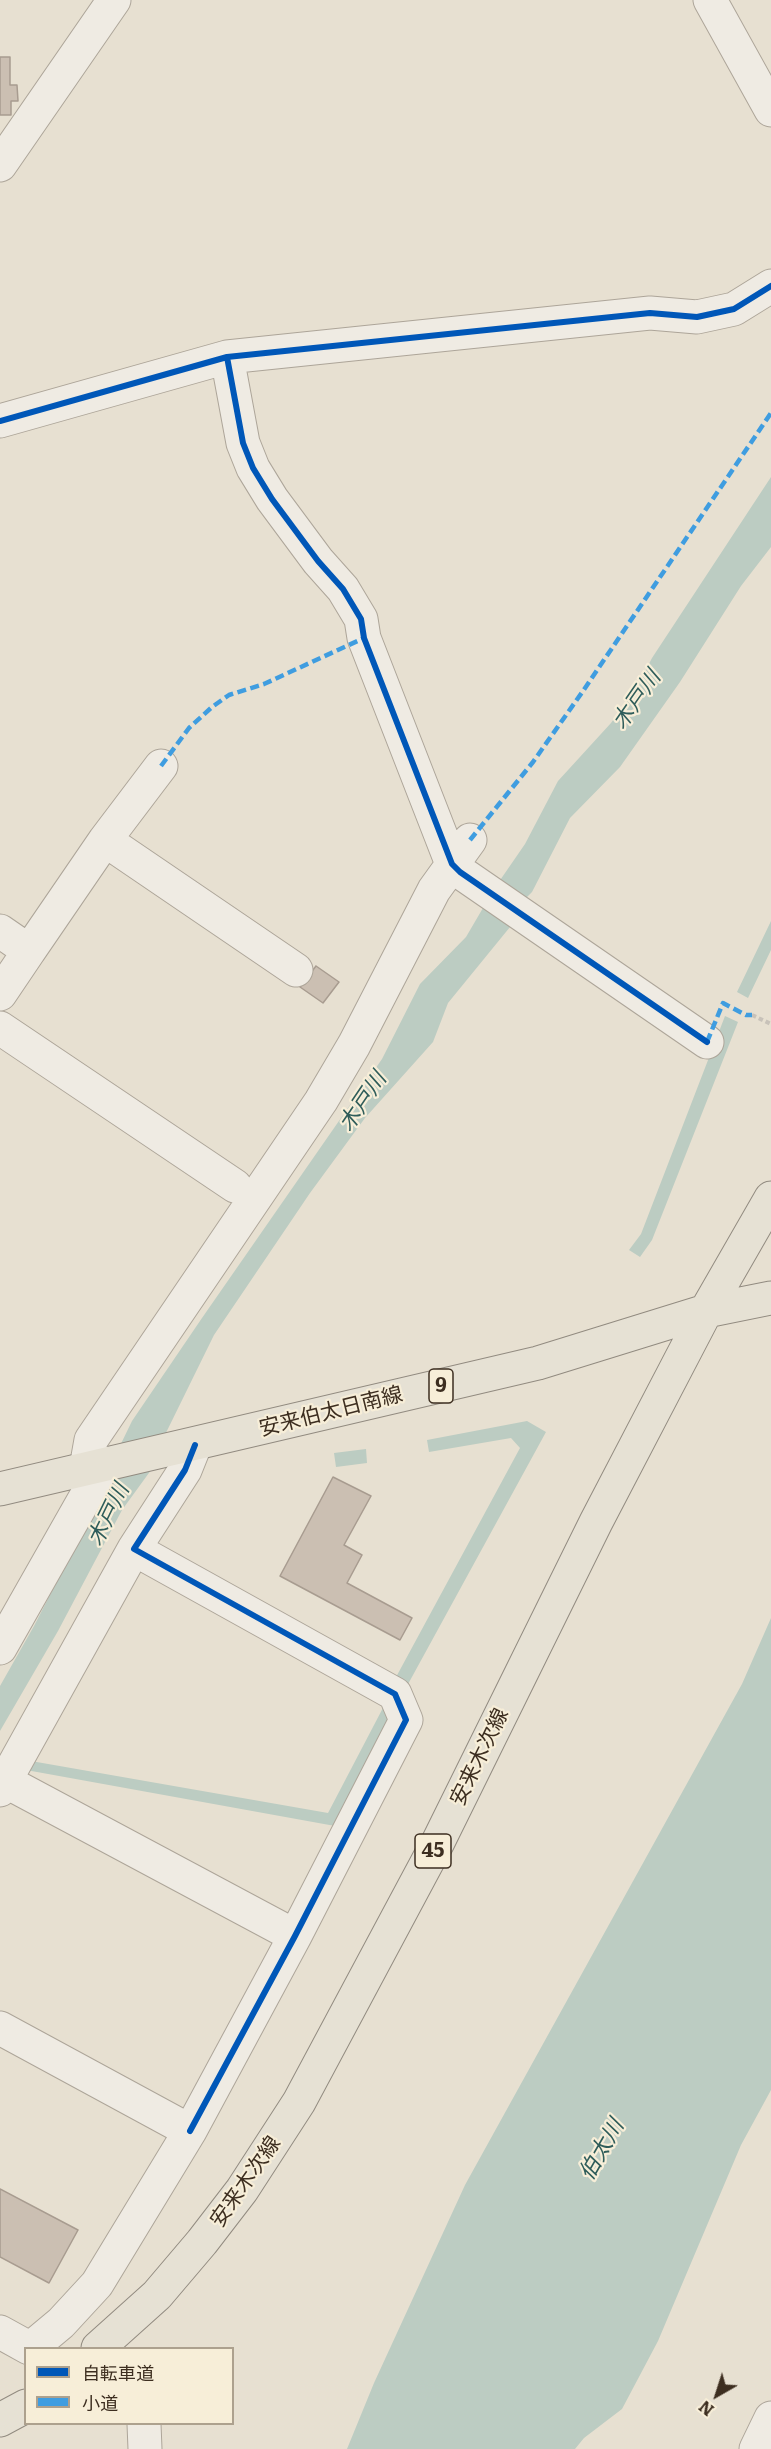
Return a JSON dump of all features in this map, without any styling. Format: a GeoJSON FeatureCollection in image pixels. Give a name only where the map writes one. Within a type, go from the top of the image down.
{"type":"FeatureCollection","features":[{"type":"Feature","properties":{"kind":"main road"},"geometry":{"type":"LineString","coordinates":[[706,1311],[771,1198]]}},
{"type":"Feature","properties":{"kind":"main road"},"geometry":{"type":"LineString","coordinates":[[706,1311],[771,1298]]}},
{"type":"Feature","properties":{"kind":"main road","name":"安来伯太日南線"},"geometry":{"type":"LineString","coordinates":[[0,1489],[538,1363],[706,1311]]}},
{"type":"Feature","properties":{"kind":"main road","name":"安来木次線"},"geometry":{"type":"LineString","coordinates":[[109,2345],[157,2295],[202,2242],[242,2190],[299,2102],[438,1842],[596,1522],[706,1311]]}},
{"type":"Feature","properties":{"kind":"main road"},"geometry":{"type":"LineString","coordinates":[[0,2420],[24,2407]]}},
{"type":"Feature","properties":{"kind":"street"},"geometry":{"type":"LineString","coordinates":[[0,165],[114,0]]}},
{"type":"Feature","properties":{"kind":"street"},"geometry":{"type":"LineString","coordinates":[[710,0],[771,110]]}},
{"type":"Feature","properties":{"kind":"street"},"geometry":{"type":"LineString","coordinates":[[0,421],[227,357],[650,313],[697,317],[734,309],[771,286]]}},
{"type":"Feature","properties":{"kind":"street"},"geometry":{"type":"LineString","coordinates":[[227,357],[243,443],[253,468],[272,499],[318,561],[343,589],[361,619],[364,638],[461,859],[543,929],[707,1042]]}},
{"type":"Feature","properties":{"kind":"street"},"geometry":{"type":"LineString","coordinates":[[0,994],[105,840],[161,766]]}},
{"type":"Feature","properties":{"kind":"street"},"geometry":{"type":"LineString","coordinates":[[105,840],[296,970]]}},
{"type":"Feature","properties":{"kind":"street"},"geometry":{"type":"LineString","coordinates":[[0,1648],[101,1464],[91,1440],[321,1101],[354,1045],[423,910],[461,859]]}},
{"type":"Feature","properties":{"kind":"street"},"geometry":{"type":"LineString","coordinates":[[0,931],[29,951]]}},
{"type":"Feature","properties":{"kind":"street"},"geometry":{"type":"LineString","coordinates":[[0,1028],[235,1186]]}},
{"type":"Feature","properties":{"kind":"street"},"geometry":{"type":"LineString","coordinates":[[184,1447],[185,1470],[134,1549],[3,1785],[294,1936]]}},
{"type":"Feature","properties":{"kind":"street"},"geometry":{"type":"LineString","coordinates":[[32,2347],[62,2323],[97,2283],[190,2131],[406,1720],[395,1694],[134,1549]]}},
{"type":"Feature","properties":{"kind":"street"},"geometry":{"type":"LineString","coordinates":[[0,2028],[190,2131]]}},
{"type":"Feature","properties":{"kind":"street"},"geometry":{"type":"LineString","coordinates":[[0,2332],[26,2347]]}},
{"type":"Feature","properties":{"kind":"street"},"geometry":{"type":"LineString","coordinates":[[756,2449],[771,2418]]}},
{"type":"Feature","properties":{"kind":"street"},"geometry":{"type":"LineString","coordinates":[[144,2425],[145,2449]]}},
{"type":"Feature","properties":{"kind":"path"},"geometry":{"type":"LineString","coordinates":[[752,1015],[771,1024]]}},
{"type":"Feature","properties":{"kind":"water","name":"木戸川"},"geometry":{"type":"Polygon","coordinates":[[[771,477],[771,547],[741,586],[680,682],[620,767],[570,818],[532,892],[518,906],[494,889],[525,844],[558,781],[611,723],[637,687],[652,658],[771,477]]]}},
{"type":"Feature","properties":{"kind":"water","name":"木戸川"},"geometry":{"type":"Polygon","coordinates":[[[490,896],[519,916],[448,1003],[433,1042],[365,1118],[310,1193],[214,1335],[160,1445],[116,1454],[132,1421],[382,1059],[420,984],[466,937],[490,896]]]}},
{"type":"Feature","properties":{"kind":"water"},"geometry":{"type":"Polygon","coordinates":[[[771,921],[771,950],[748,998],[737,992],[771,921]]]}},
{"type":"Feature","properties":{"kind":"water"},"geometry":{"type":"Polygon","coordinates":[[[725,1016],[738,1022],[652,1240],[640,1257],[629,1250],[641,1234],[725,1016]]]}},
{"type":"Feature","properties":{"kind":"water"},"geometry":{"type":"Polygon","coordinates":[[[527,1421],[546,1432],[407,1686],[395,1679],[520,1448],[511,1438],[429,1452],[427,1440],[527,1421]]]}},
{"type":"Feature","properties":{"kind":"water"},"geometry":{"type":"Polygon","coordinates":[[[366,1449],[367,1463],[336,1467],[334,1453],[366,1449]]]}},
{"type":"Feature","properties":{"kind":"water","name":"木戸川"},"geometry":{"type":"Polygon","coordinates":[[[154,1466],[122,1510],[58,1631],[0,1731],[0,1686],[34,1626],[111,1476],[154,1466]]]}},
{"type":"Feature","properties":{"kind":"water","name":"伯太川"},"geometry":{"type":"Polygon","coordinates":[[[771,1618],[771,2090],[741,2145],[658,2341],[622,2409],[584,2438],[575,2449],[347,2449],[374,2383],[465,2185],[742,1684],[771,1618]]]}},
{"type":"Feature","properties":{"kind":"water"},"geometry":{"type":"Polygon","coordinates":[[[385,1704],[392,1716],[335,1826],[26,1770],[31,1761],[328,1813],[385,1704]]]}},
{"type":"Feature","properties":{"kind":"building"},"geometry":{"type":"Polygon","coordinates":[[[0,57],[10,57],[10,85],[17,85],[18,101],[11,101],[11,115],[0,115],[0,57]]]}},
{"type":"Feature","properties":{"kind":"building"},"geometry":{"type":"Polygon","coordinates":[[[316,966],[339,982],[323,1003],[300,987],[316,966]]]}},
{"type":"Feature","properties":{"kind":"building"},"geometry":{"type":"Polygon","coordinates":[[[333,1477],[371,1496],[344,1545],[362,1555],[347,1583],[412,1618],[400,1640],[280,1576],[333,1477]]]}},
{"type":"Feature","properties":{"kind":"building"},"geometry":{"type":"Polygon","coordinates":[[[0,2189],[78,2230],[49,2283],[0,2257],[0,2189]]]}},
{"type":"Feature","properties":{"kind":"marked path"},"geometry":{"type":"LineString","coordinates":[[470,840],[533,762],[771,413]]}},
{"type":"Feature","properties":{"kind":"marked path"},"geometry":{"type":"LineString","coordinates":[[161,766],[189,728],[229,695],[264,684],[364,638]]}},
{"type":"Feature","properties":{"kind":"marked path"},"geometry":{"type":"LineString","coordinates":[[707,1042],[723,1003],[746,1015],[752,1015]]}},
{"type":"Feature","properties":{"kind":"cycle path"},"geometry":{"type":"LineString","coordinates":[[0,421],[227,357],[650,313],[697,317],[734,309],[771,286]]}},
{"type":"Feature","properties":{"kind":"cycle path"},"geometry":{"type":"LineString","coordinates":[[227,357],[243,443],[253,468],[272,499],[318,561],[343,589],[361,619],[364,638],[452,864],[460,872],[707,1042]]}},
{"type":"Feature","properties":{"kind":"cycle path"},"geometry":{"type":"LineString","coordinates":[[190,2131],[295,1936],[406,1720],[395,1694],[134,1549],[185,1470],[195,1445]]}}]}
